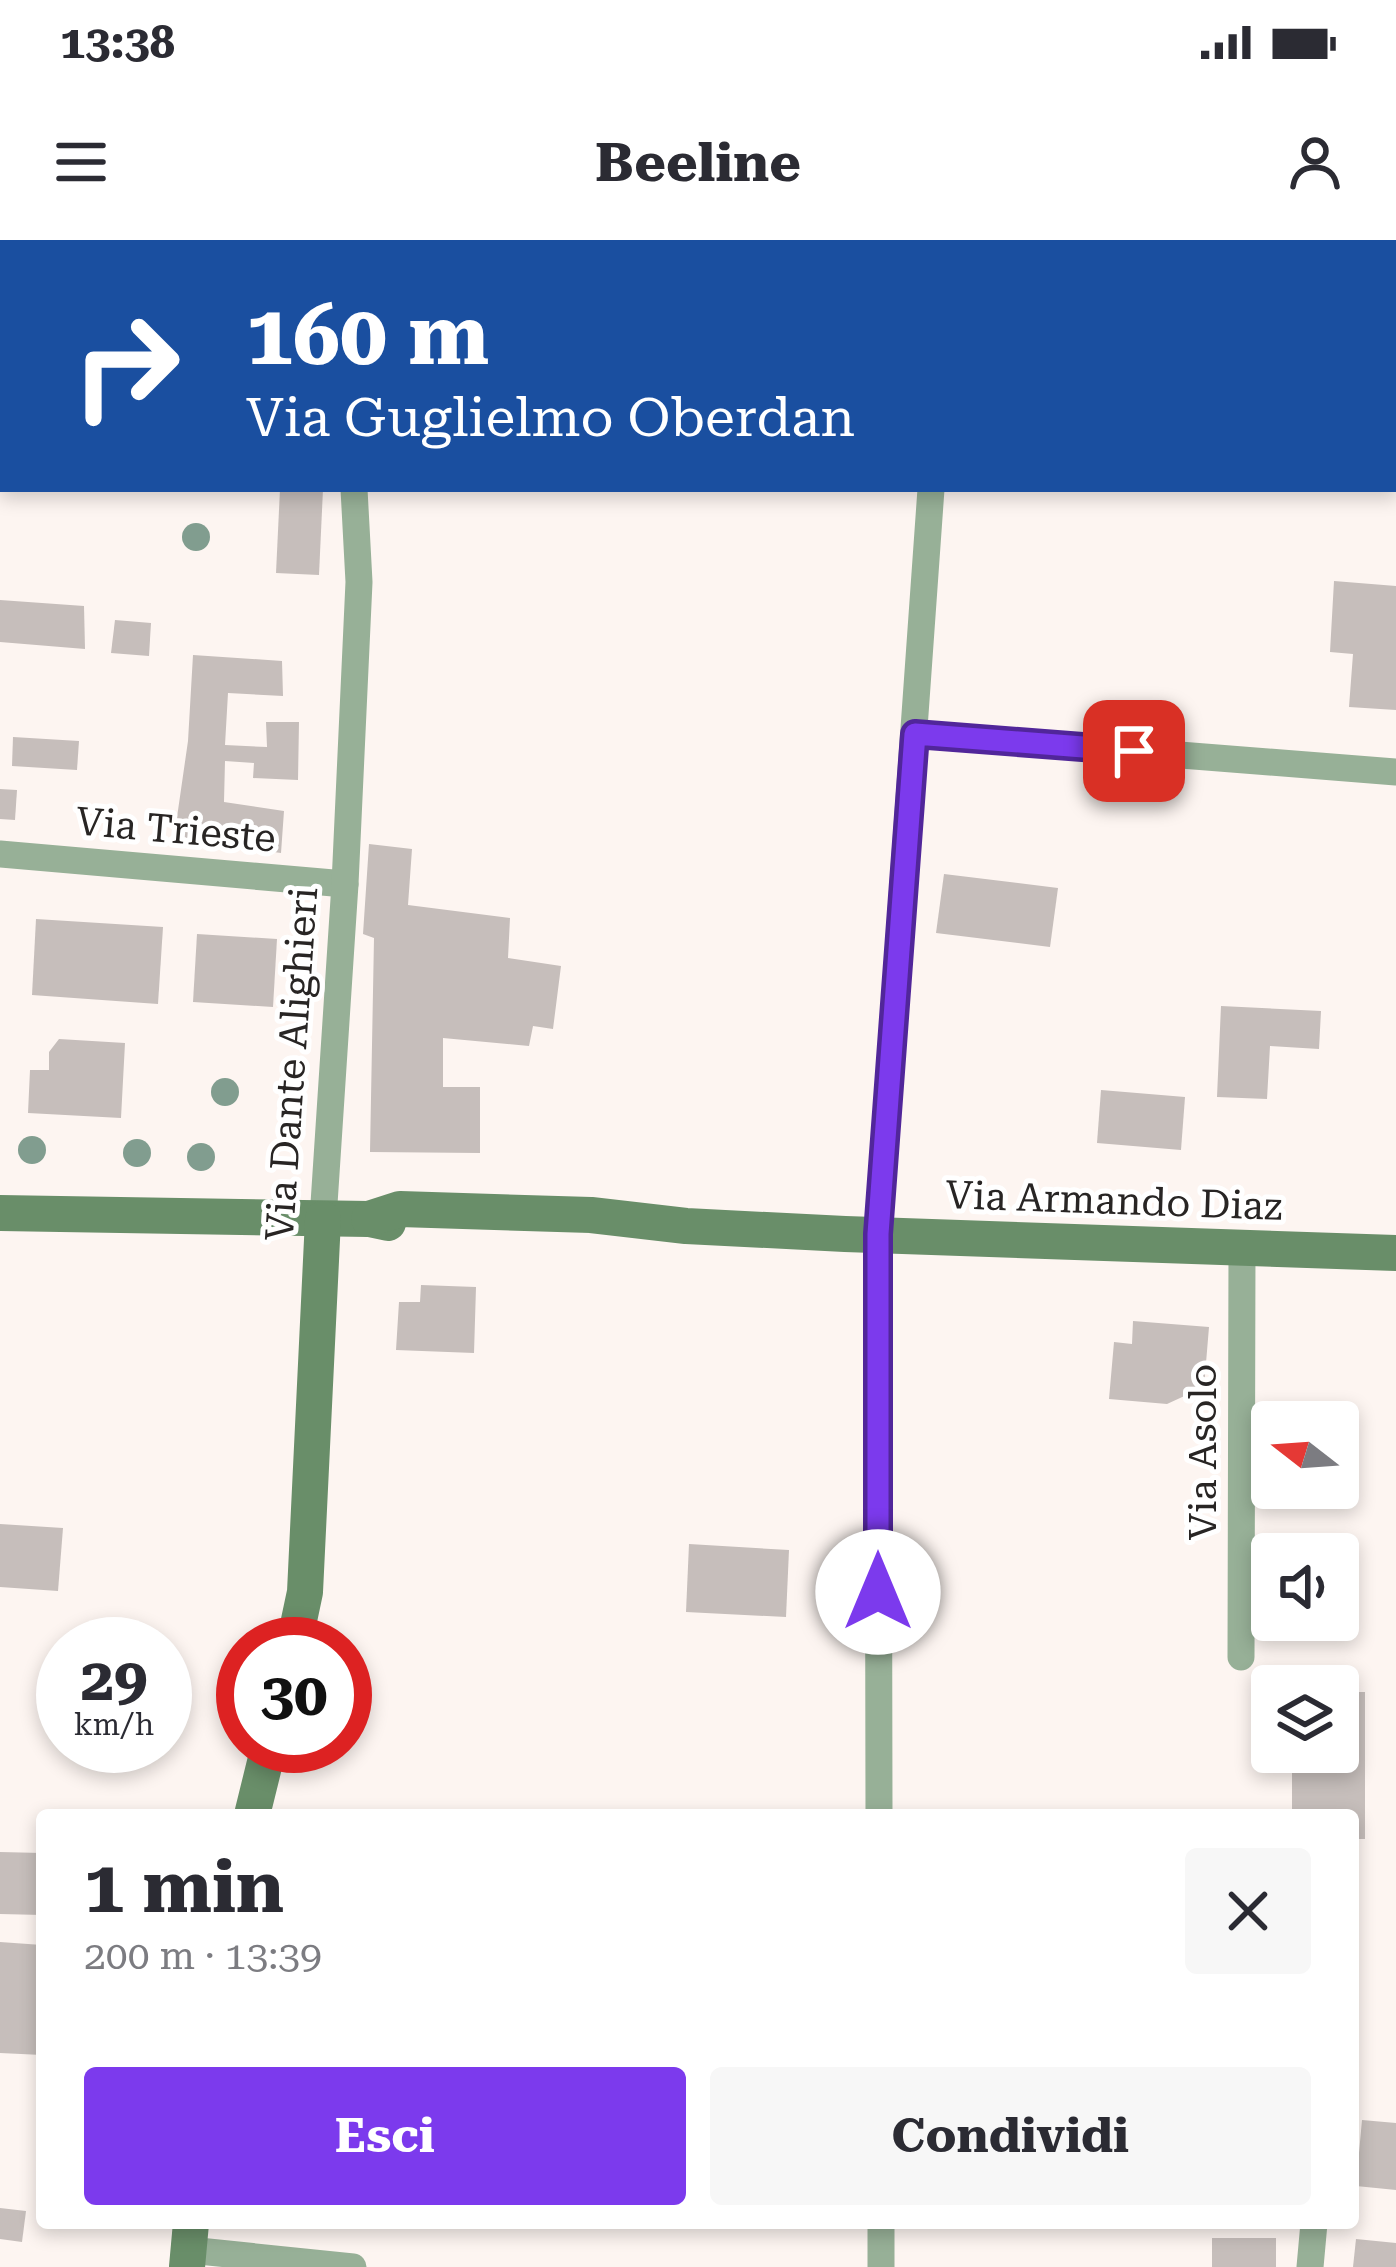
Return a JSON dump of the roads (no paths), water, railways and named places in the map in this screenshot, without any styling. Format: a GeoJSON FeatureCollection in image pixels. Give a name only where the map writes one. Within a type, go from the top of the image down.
{"type":"FeatureCollection","features":[{"type":"Feature","properties":{"kind":"main road","name":"Via Armando Diaz"},"geometry":{"type":"LineString","coordinates":[[0,1213],[323,1220],[369,1219],[400,1209],[591,1215],[686,1226],[1396,1253]]}},
{"type":"Feature","properties":{"kind":"main road","name":"Via Dante Alighieri"},"geometry":{"type":"LineString","coordinates":[[300,1617],[323,1220]]}},
{"type":"Feature","properties":{"kind":"main road"},"geometry":{"type":"LineString","coordinates":[[253,1809],[262,1773]]}},
{"type":"Feature","properties":{"kind":"street","name":"Via Dante Alighieri"},"geometry":{"type":"LineString","coordinates":[[323,1220],[359,582],[354,492]]}},
{"type":"Feature","properties":{"kind":"street"},"geometry":{"type":"LineString","coordinates":[[879,1809],[878,1234],[931,492]]}},
{"type":"Feature","properties":{"kind":"street"},"geometry":{"type":"LineString","coordinates":[[915,734],[1396,772]]}},
{"type":"Feature","properties":{"kind":"street","name":"Via Trieste"},"geometry":{"type":"LineString","coordinates":[[0,854],[345,884]]}},
{"type":"Feature","properties":{"kind":"street","name":"Via Asolo"},"geometry":{"type":"LineString","coordinates":[[1241,1657],[1242,1248]]}},
{"type":"Feature","properties":{"kind":"street"},"geometry":{"type":"LineString","coordinates":[[881,2229],[881,2267]]}},
{"type":"Feature","properties":{"kind":"street"},"geometry":{"type":"LineString","coordinates":[[1310,2267],[1313,2229]]}},
{"type":"Feature","properties":{"kind":"street"},"geometry":{"type":"LineString","coordinates":[[189,2247],[353,2267]]}}]}
